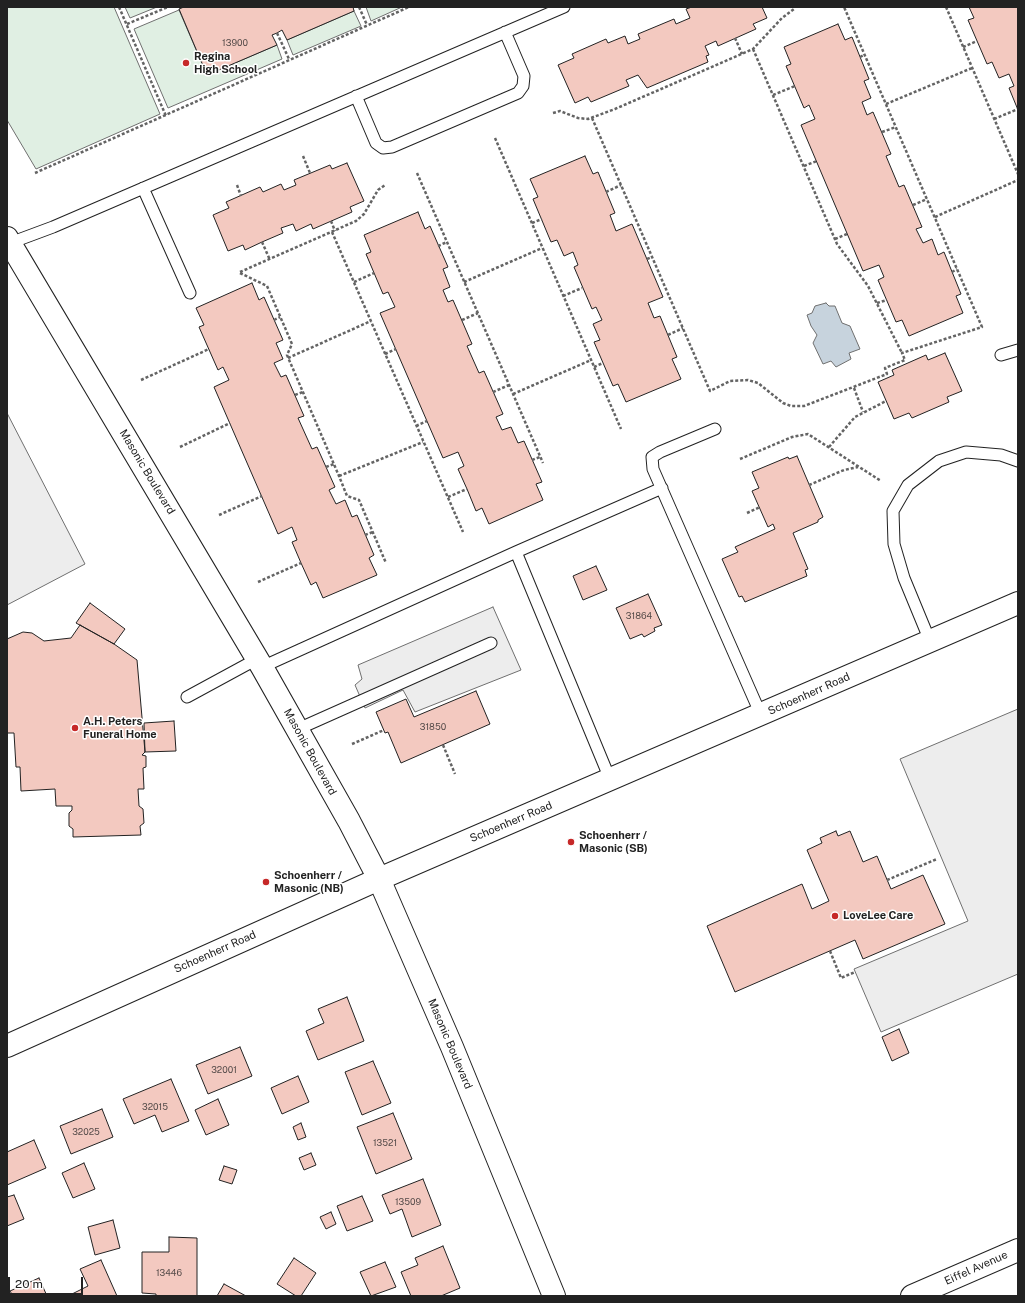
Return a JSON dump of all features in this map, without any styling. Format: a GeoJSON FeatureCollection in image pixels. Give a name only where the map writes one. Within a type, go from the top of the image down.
{"type":"FeatureCollection","features":[{"type":"Feature","properties":{"kind":"street","name":"Masonic Boulevard"},"geometry":{"type":"LineString","coordinates":[[8,240],[260,662],[380,879],[455,1054],[554,1296]]}},
{"type":"Feature","properties":{"kind":"street","name":"Schoenherr Road"},"geometry":{"type":"LineString","coordinates":[[7,1046],[380,879],[1018,603]]}},
{"type":"Feature","properties":{"kind":"street","name":"Eiffel Avenue"},"geometry":{"type":"LineString","coordinates":[[912,1296],[1018,1250]]}},
{"type":"Feature","properties":{"kind":"lane"},"geometry":{"type":"LineString","coordinates":[[8,240],[53,227],[564,7]]}},
{"type":"Feature","properties":{"kind":"lane"},"geometry":{"type":"LineString","coordinates":[[356,96],[376,143],[383,148],[392,147],[518,93],[523,86],[524,76],[505,32]]}},
{"type":"Feature","properties":{"kind":"lane"},"geometry":{"type":"LineString","coordinates":[[143,188],[190,293]]}},
{"type":"Feature","properties":{"kind":"lane"},"geometry":{"type":"LineString","coordinates":[[1001,355],[1018,350]]}},
{"type":"Feature","properties":{"kind":"lane"},"geometry":{"type":"LineString","coordinates":[[714,429],[660,452],[652,458],[653,469],[761,715]]}},
{"type":"Feature","properties":{"kind":"lane"},"geometry":{"type":"LineString","coordinates":[[930,641],[904,578],[894,544],[893,511],[908,485],[939,462],[966,452],[1001,455],[1018,461]]}},
{"type":"Feature","properties":{"kind":"lane"},"geometry":{"type":"LineString","coordinates":[[187,697],[260,662],[662,488]]}},
{"type":"Feature","properties":{"kind":"lane"},"geometry":{"type":"LineString","coordinates":[[516,552],[610,780]]}},
{"type":"Feature","properties":{"kind":"lane"},"geometry":{"type":"LineString","coordinates":[[298,729],[491,643]]}},
{"type":"Feature","properties":{"kind":"path"},"geometry":{"type":"LineString","coordinates":[[119,7],[166,116]]}},
{"type":"Feature","properties":{"kind":"path"},"geometry":{"type":"LineString","coordinates":[[127,24],[168,7]]}},
{"type":"Feature","properties":{"kind":"path"},"geometry":{"type":"LineString","coordinates":[[359,7],[367,25]]}},
{"type":"Feature","properties":{"kind":"path"},"geometry":{"type":"LineString","coordinates":[[35,173],[409,7]]}},
{"type":"Feature","properties":{"kind":"path"},"geometry":{"type":"LineString","coordinates":[[844,7],[982,327],[902,353]]}},
{"type":"Feature","properties":{"kind":"path"},"geometry":{"type":"LineString","coordinates":[[946,7],[1018,174]]}},
{"type":"Feature","properties":{"kind":"path"},"geometry":{"type":"LineString","coordinates":[[553,113],[560,111],[578,118],[592,118],[754,49],[782,18],[794,9]]}},
{"type":"Feature","properties":{"kind":"path"},"geometry":{"type":"LineString","coordinates":[[277,32],[289,59]]}},
{"type":"Feature","properties":{"kind":"path"},"geometry":{"type":"LineString","coordinates":[[735,38],[742,54]]}},
{"type":"Feature","properties":{"kind":"path"},"geometry":{"type":"LineString","coordinates":[[963,47],[977,42]]}},
{"type":"Feature","properties":{"kind":"path"},"geometry":{"type":"LineString","coordinates":[[592,118],[710,390],[730,381],[748,380],[758,383],[780,402],[800,407],[854,388],[887,374],[885,368],[905,360],[878,303],[855,266],[834,238],[754,49]]}},
{"type":"Feature","properties":{"kind":"path"},"geometry":{"type":"LineString","coordinates":[[860,57],[864,55]]}},
{"type":"Feature","properties":{"kind":"path"},"geometry":{"type":"LineString","coordinates":[[886,104],[972,68]]}},
{"type":"Feature","properties":{"kind":"path"},"geometry":{"type":"LineString","coordinates":[[773,95],[795,86]]}},
{"type":"Feature","properties":{"kind":"path"},"geometry":{"type":"LineString","coordinates":[[994,119],[1018,109]]}},
{"type":"Feature","properties":{"kind":"path"},"geometry":{"type":"LineString","coordinates":[[882,132],[896,127]]}},
{"type":"Feature","properties":{"kind":"path"},"geometry":{"type":"LineString","coordinates":[[495,138],[621,429]]}},
{"type":"Feature","properties":{"kind":"path"},"geometry":{"type":"LineString","coordinates":[[303,156],[310,173]]}},
{"type":"Feature","properties":{"kind":"path"},"geometry":{"type":"LineString","coordinates":[[804,166],[817,161]]}},
{"type":"Feature","properties":{"kind":"path"},"geometry":{"type":"LineString","coordinates":[[417,173],[543,463]]}},
{"type":"Feature","properties":{"kind":"path"},"geometry":{"type":"LineString","coordinates":[[935,217],[1018,180]]}},
{"type":"Feature","properties":{"kind":"path"},"geometry":{"type":"LineString","coordinates":[[237,185],[241,196]]}},
{"type":"Feature","properties":{"kind":"path"},"geometry":{"type":"LineString","coordinates":[[385,185],[378,190],[361,217],[335,231],[240,273],[267,286],[292,344],[287,354],[288,358],[348,496],[359,500],[386,563]]}},
{"type":"Feature","properties":{"kind":"path"},"geometry":{"type":"LineString","coordinates":[[606,192],[621,185]]}},
{"type":"Feature","properties":{"kind":"path"},"geometry":{"type":"LineString","coordinates":[[913,205],[928,199]]}},
{"type":"Feature","properties":{"kind":"path"},"geometry":{"type":"LineString","coordinates":[[532,223],[542,219]]}},
{"type":"Feature","properties":{"kind":"path"},"geometry":{"type":"LineString","coordinates":[[330,221],[335,231]]}},
{"type":"Feature","properties":{"kind":"path"},"geometry":{"type":"LineString","coordinates":[[332,232],[463,532]]}},
{"type":"Feature","properties":{"kind":"path"},"geometry":{"type":"LineString","coordinates":[[834,238],[847,234]]}},
{"type":"Feature","properties":{"kind":"path"},"geometry":{"type":"LineString","coordinates":[[262,242],[270,260]]}},
{"type":"Feature","properties":{"kind":"path"},"geometry":{"type":"LineString","coordinates":[[438,246],[447,242]]}},
{"type":"Feature","properties":{"kind":"path"},"geometry":{"type":"LineString","coordinates":[[464,282],[542,248]]}},
{"type":"Feature","properties":{"kind":"path"},"geometry":{"type":"LineString","coordinates":[[647,259],[652,257]]}},
{"type":"Feature","properties":{"kind":"path"},"geometry":{"type":"LineString","coordinates":[[952,272],[957,269]]}},
{"type":"Feature","properties":{"kind":"path"},"geometry":{"type":"LineString","coordinates":[[354,282],[374,273]]}},
{"type":"Feature","properties":{"kind":"path"},"geometry":{"type":"LineString","coordinates":[[563,296],[582,288]]}},
{"type":"Feature","properties":{"kind":"path"},"geometry":{"type":"LineString","coordinates":[[878,303],[887,300]]}},
{"type":"Feature","properties":{"kind":"path"},"geometry":{"type":"LineString","coordinates":[[462,320],[478,313]]}},
{"type":"Feature","properties":{"kind":"path"},"geometry":{"type":"LineString","coordinates":[[274,320],[280,317]]}},
{"type":"Feature","properties":{"kind":"path"},"geometry":{"type":"LineString","coordinates":[[288,358],[371,321]]}},
{"type":"Feature","properties":{"kind":"path"},"geometry":{"type":"LineString","coordinates":[[668,335],[683,328]]}},
{"type":"Feature","properties":{"kind":"path"},"geometry":{"type":"LineString","coordinates":[[141,380],[208,349]]}},
{"type":"Feature","properties":{"kind":"path"},"geometry":{"type":"LineString","coordinates":[[385,354],[396,349]]}},
{"type":"Feature","properties":{"kind":"path"},"geometry":{"type":"LineString","coordinates":[[513,394],[591,360]]}},
{"type":"Feature","properties":{"kind":"path"},"geometry":{"type":"LineString","coordinates":[[594,367],[603,363]]}},
{"type":"Feature","properties":{"kind":"path"},"geometry":{"type":"LineString","coordinates":[[493,392],[509,385]]}},
{"type":"Feature","properties":{"kind":"path"},"geometry":{"type":"LineString","coordinates":[[854,388],[863,412]]}},
{"type":"Feature","properties":{"kind":"path"},"geometry":{"type":"LineString","coordinates":[[295,395],[303,392]]}},
{"type":"Feature","properties":{"kind":"path"},"geometry":{"type":"LineString","coordinates":[[830,447],[850,421],[863,412],[886,401]]}},
{"type":"Feature","properties":{"kind":"path"},"geometry":{"type":"LineString","coordinates":[[416,426],[427,421]]}},
{"type":"Feature","properties":{"kind":"path"},"geometry":{"type":"LineString","coordinates":[[180,447],[230,423]]}},
{"type":"Feature","properties":{"kind":"path"},"geometry":{"type":"LineString","coordinates":[[740,459],[792,437],[803,434],[813,437],[830,447],[881,481]]}},
{"type":"Feature","properties":{"kind":"path"},"geometry":{"type":"LineString","coordinates":[[339,476],[423,442]]}},
{"type":"Feature","properties":{"kind":"path"},"geometry":{"type":"LineString","coordinates":[[532,460],[540,457]]}},
{"type":"Feature","properties":{"kind":"path"},"geometry":{"type":"LineString","coordinates":[[326,467],[334,464]]}},
{"type":"Feature","properties":{"kind":"path"},"geometry":{"type":"LineString","coordinates":[[809,485],[844,470],[859,467]]}},
{"type":"Feature","properties":{"kind":"path"},"geometry":{"type":"LineString","coordinates":[[448,497],[467,489]]}},
{"type":"Feature","properties":{"kind":"path"},"geometry":{"type":"LineString","coordinates":[[219,515],[262,496]]}},
{"type":"Feature","properties":{"kind":"path"},"geometry":{"type":"LineString","coordinates":[[747,513],[760,507]]}},
{"type":"Feature","properties":{"kind":"path"},"geometry":{"type":"LineString","coordinates":[[365,535],[373,532]]}},
{"type":"Feature","properties":{"kind":"path"},"geometry":{"type":"LineString","coordinates":[[258,582],[301,563]]}},
{"type":"Feature","properties":{"kind":"path"},"geometry":{"type":"LineString","coordinates":[[352,744],[384,730]]}},
{"type":"Feature","properties":{"kind":"path"},"geometry":{"type":"LineString","coordinates":[[443,745],[455,774]]}},
{"type":"Feature","properties":{"kind":"path"},"geometry":{"type":"LineString","coordinates":[[887,880],[937,859]]}},
{"type":"Feature","properties":{"kind":"path"},"geometry":{"type":"LineString","coordinates":[[830,951],[841,978],[855,972]]}},
{"type":"Feature","properties":{"kind":"green space"},"geometry":{"type":"Polygon","coordinates":[[[7,7],[114,7],[160,114],[36,169],[7,120],[7,7]]]}},
{"type":"Feature","properties":{"kind":"green space"},"geometry":{"type":"Polygon","coordinates":[[[125,7],[157,7],[130,18],[125,7]]]}},
{"type":"Feature","properties":{"kind":"green space"},"geometry":{"type":"Polygon","coordinates":[[[366,7],[402,7],[371,21],[366,7]]]}},
{"type":"Feature","properties":{"kind":"green space"},"geometry":{"type":"Polygon","coordinates":[[[179,10],[207,75],[277,45],[282,59],[168,108],[134,29],[179,10]]]}},
{"type":"Feature","properties":{"kind":"green space"},"geometry":{"type":"Polygon","coordinates":[[[354,11],[361,26],[293,55],[287,40],[354,11]]]}},
{"type":"Feature","properties":{"kind":"shaded area"},"geometry":{"type":"Polygon","coordinates":[[[826,303],[829,306],[835,306],[842,323],[850,326],[860,349],[849,353],[851,359],[836,367],[831,361],[823,364],[813,343],[817,335],[811,326],[807,315],[812,313],[815,306],[826,303]]]}},
{"type":"Feature","properties":{"kind":"shaded area"},"geometry":{"type":"Polygon","coordinates":[[[7,413],[85,564],[7,605],[7,413]]]}},
{"type":"Feature","properties":{"kind":"shaded area"},"geometry":{"type":"Polygon","coordinates":[[[493,607],[521,670],[415,712],[403,690],[365,708],[355,685],[362,679],[358,665],[493,607]]]}},
{"type":"Feature","properties":{"kind":"shaded area"},"geometry":{"type":"Polygon","coordinates":[[[1018,709],[1018,974],[881,1032],[854,969],[968,921],[900,759],[1018,709]]]}},
{"type":"Feature","properties":{"kind":"building","name":"Regina High School"},"geometry":{"type":"Polygon","coordinates":[[[184,7],[353,7],[354,11],[287,40],[282,30],[272,35],[277,45],[207,75],[179,9],[184,7]]]}},
{"type":"Feature","properties":{"kind":"building"},"geometry":{"type":"Polygon","coordinates":[[[692,7],[762,7],[767,18],[753,24],[756,29],[718,46],[716,41],[705,46],[709,55],[706,56],[708,62],[647,88],[638,75],[626,80],[629,86],[591,102],[588,97],[575,103],[558,65],[574,58],[572,54],[606,39],[608,43],[625,36],[628,44],[640,39],[638,34],[674,19],[676,24],[690,18],[686,9],[692,7]]]}},
{"type":"Feature","properties":{"kind":"building"},"geometry":{"type":"Polygon","coordinates":[[[969,7],[1018,7],[1018,110],[1009,88],[1014,86],[1009,74],[999,78],[992,62],[987,64],[968,20],[974,18],[969,7]]]}},
{"type":"Feature","properties":{"kind":"building"},"geometry":{"type":"Polygon","coordinates":[[[838,24],[845,40],[852,37],[869,79],[864,81],[871,98],[862,102],[867,115],[873,112],[891,154],[886,156],[899,187],[904,185],[922,227],[916,229],[923,243],[932,239],[938,255],[944,252],[961,294],[956,296],[963,313],[909,336],[902,320],[896,322],[878,280],[884,277],[879,265],[863,271],[801,125],[815,119],[809,105],[804,108],[786,66],[791,64],[784,47],[838,24]]]}},
{"type":"Feature","properties":{"kind":"building"},"geometry":{"type":"Polygon","coordinates":[[[585,156],[593,174],[598,172],[615,213],[610,215],[616,231],[632,224],[663,297],[648,303],[654,318],[660,316],[677,357],[672,359],[681,379],[626,402],[618,384],[613,386],[594,342],[600,340],[593,324],[602,320],[596,307],[592,309],[574,267],[578,265],[573,252],[564,256],[557,240],[551,242],[533,199],[538,197],[530,179],[585,156]]]}},
{"type":"Feature","properties":{"kind":"building"},"geometry":{"type":"Polygon","coordinates":[[[347,163],[364,201],[350,207],[352,212],[313,229],[311,224],[296,231],[293,224],[281,228],[283,233],[245,250],[243,245],[228,251],[213,215],[229,208],[226,202],[260,187],[263,192],[281,184],[284,190],[296,185],[294,180],[330,165],[332,169],[347,163]]]}},
{"type":"Feature","properties":{"kind":"building"},"geometry":{"type":"Polygon","coordinates":[[[418,212],[425,229],[430,226],[448,267],[443,269],[450,287],[443,290],[448,302],[453,300],[472,344],[467,346],[479,373],[484,371],[503,414],[496,417],[502,430],[511,427],[518,443],[524,441],[542,482],[536,484],[543,500],[489,524],[482,508],[476,511],[458,469],[464,466],[458,452],[443,458],[380,313],[395,307],[388,292],[383,294],[366,254],[371,252],[364,235],[418,212]]]}},
{"type":"Feature","properties":{"kind":"building"},"geometry":{"type":"Polygon","coordinates":[[[252,283],[259,300],[264,297],[283,340],[276,343],[283,359],[274,363],[281,377],[286,375],[304,416],[298,418],[312,449],[317,447],[335,487],[329,490],[336,504],[345,500],[352,517],[357,515],[374,555],[369,558],[377,575],[323,598],[316,582],[311,585],[301,563],[292,542],[297,540],[292,527],[278,534],[214,387],[229,380],[223,367],[218,370],[199,327],[204,325],[196,308],[252,283]]]}},
{"type":"Feature","properties":{"kind":"building"},"geometry":{"type":"Polygon","coordinates":[[[945,353],[962,391],[947,397],[949,402],[912,418],[909,413],[894,419],[878,382],[894,375],[892,370],[926,355],[928,360],[945,353]]]}},
{"type":"Feature","properties":{"kind":"building"},"geometry":{"type":"Polygon","coordinates":[[[797,456],[823,517],[818,520],[818,522],[793,533],[808,569],[805,570],[807,576],[745,602],[742,596],[739,597],[722,559],[738,552],[735,547],[775,529],[773,524],[768,527],[752,491],[759,488],[752,472],[788,457],[789,459],[797,456]]]}},
{"type":"Feature","properties":{"kind":"building"},"geometry":{"type":"Polygon","coordinates":[[[596,566],[607,590],[583,600],[573,576],[596,566]]]}},
{"type":"Feature","properties":{"kind":"building"},"geometry":{"type":"Polygon","coordinates":[[[648,594],[662,625],[654,628],[655,631],[644,637],[642,634],[630,639],[616,608],[648,594]]]}},
{"type":"Feature","properties":{"kind":"building"},"geometry":{"type":"Polygon","coordinates":[[[90,603],[125,629],[114,644],[76,623],[90,603]]]}},
{"type":"Feature","properties":{"kind":"building","name":"A.H. Peters Funeral Home"},"geometry":{"type":"Polygon","coordinates":[[[80,625],[114,644],[137,660],[145,752],[142,755],[146,756],[146,767],[143,768],[144,789],[138,789],[139,806],[143,809],[144,823],[140,826],[141,835],[73,837],[73,829],[69,826],[69,813],[72,810],[72,806],[56,806],[55,789],[21,791],[20,767],[16,767],[14,733],[7,733],[7,639],[23,632],[32,633],[44,641],[71,638],[80,625]]]}},
{"type":"Feature","properties":{"kind":"building"},"geometry":{"type":"Polygon","coordinates":[[[476,691],[490,724],[401,763],[388,732],[385,733],[376,712],[406,699],[414,717],[476,691]]]}},
{"type":"Feature","properties":{"kind":"building"},"geometry":{"type":"Polygon","coordinates":[[[174,721],[176,751],[145,752],[144,723],[174,721]]]}},
{"type":"Feature","properties":{"kind":"building","name":"LoveLee Care"},"geometry":{"type":"Polygon","coordinates":[[[836,831],[838,836],[850,831],[863,862],[877,856],[891,889],[923,875],[945,924],[863,959],[855,940],[735,992],[707,926],[802,884],[812,909],[829,901],[807,850],[822,843],[820,838],[836,831]]]}},
{"type":"Feature","properties":{"kind":"building"},"geometry":{"type":"Polygon","coordinates":[[[347,997],[364,1041],[318,1060],[306,1031],[324,1023],[318,1009],[347,997]]]}},
{"type":"Feature","properties":{"kind":"building"},"geometry":{"type":"Polygon","coordinates":[[[899,1029],[909,1053],[892,1061],[882,1037],[899,1029]]]}},
{"type":"Feature","properties":{"kind":"building"},"geometry":{"type":"Polygon","coordinates":[[[240,1047],[252,1076],[208,1094],[196,1065],[240,1047]]]}},
{"type":"Feature","properties":{"kind":"building"},"geometry":{"type":"Polygon","coordinates":[[[373,1061],[391,1103],[362,1115],[345,1072],[373,1061]]]}},
{"type":"Feature","properties":{"kind":"building"},"geometry":{"type":"Polygon","coordinates":[[[298,1076],[309,1102],[282,1114],[271,1088],[298,1076]]]}},
{"type":"Feature","properties":{"kind":"building"},"geometry":{"type":"Polygon","coordinates":[[[171,1079],[189,1121],[162,1132],[155,1115],[134,1124],[123,1099],[171,1079]]]}},
{"type":"Feature","properties":{"kind":"building"},"geometry":{"type":"Polygon","coordinates":[[[218,1099],[229,1125],[206,1135],[195,1110],[218,1099]]]}},
{"type":"Feature","properties":{"kind":"building"},"geometry":{"type":"Polygon","coordinates":[[[102,1109],[113,1137],[71,1154],[60,1126],[102,1109]]]}},
{"type":"Feature","properties":{"kind":"building"},"geometry":{"type":"Polygon","coordinates":[[[393,1113],[412,1159],[376,1174],[357,1127],[393,1113]]]}},
{"type":"Feature","properties":{"kind":"building"},"geometry":{"type":"Polygon","coordinates":[[[301,1123],[306,1137],[298,1140],[293,1127],[301,1123]]]}},
{"type":"Feature","properties":{"kind":"building"},"geometry":{"type":"Polygon","coordinates":[[[34,1140],[46,1168],[7,1185],[7,1152],[34,1140]]]}},
{"type":"Feature","properties":{"kind":"building"},"geometry":{"type":"Polygon","coordinates":[[[311,1153],[316,1165],[304,1170],[299,1158],[311,1153]]]}},
{"type":"Feature","properties":{"kind":"building"},"geometry":{"type":"Polygon","coordinates":[[[84,1163],[95,1189],[73,1198],[62,1173],[84,1163]]]}},
{"type":"Feature","properties":{"kind":"building"},"geometry":{"type":"Polygon","coordinates":[[[224,1166],[237,1170],[232,1184],[219,1180],[224,1166]]]}},
{"type":"Feature","properties":{"kind":"building"},"geometry":{"type":"Polygon","coordinates":[[[423,1179],[441,1225],[412,1237],[402,1209],[390,1214],[382,1195],[423,1179]]]}},
{"type":"Feature","properties":{"kind":"building"},"geometry":{"type":"Polygon","coordinates":[[[14,1195],[24,1219],[7,1226],[7,1197],[14,1195]]]}},
{"type":"Feature","properties":{"kind":"building"},"geometry":{"type":"Polygon","coordinates":[[[362,1196],[373,1221],[347,1231],[337,1206],[362,1196]]]}},
{"type":"Feature","properties":{"kind":"building"},"geometry":{"type":"Polygon","coordinates":[[[331,1212],[336,1224],[326,1229],[320,1217],[331,1212]]]}},
{"type":"Feature","properties":{"kind":"building"},"geometry":{"type":"Polygon","coordinates":[[[113,1220],[120,1248],[95,1255],[88,1227],[113,1220]]]}},
{"type":"Feature","properties":{"kind":"building"},"geometry":{"type":"Polygon","coordinates":[[[169,1237],[197,1238],[197,1296],[156,1296],[156,1294],[142,1293],[142,1252],[169,1252],[169,1237]]]}},
{"type":"Feature","properties":{"kind":"building"},"geometry":{"type":"Polygon","coordinates":[[[443,1246],[460,1288],[441,1296],[411,1296],[401,1272],[418,1265],[415,1258],[443,1246]]]}},
{"type":"Feature","properties":{"kind":"building"},"geometry":{"type":"Polygon","coordinates":[[[294,1258],[316,1273],[301,1296],[296,1296],[277,1284],[294,1258]]]}},
{"type":"Feature","properties":{"kind":"building"},"geometry":{"type":"Polygon","coordinates":[[[101,1260],[117,1296],[68,1296],[88,1286],[80,1269],[101,1260]]]}},
{"type":"Feature","properties":{"kind":"building"},"geometry":{"type":"Polygon","coordinates":[[[385,1262],[396,1287],[371,1296],[360,1272],[385,1262]]]}},
{"type":"Feature","properties":{"kind":"building"},"geometry":{"type":"Polygon","coordinates":[[[39,1278],[47,1296],[13,1296],[10,1291],[39,1278]]]}},
{"type":"Feature","properties":{"kind":"building"},"geometry":{"type":"Polygon","coordinates":[[[224,1284],[246,1296],[217,1296],[224,1284]]]}},
{"type":"Feature","properties":{"kind":"place","name":"Regina High School"},"geometry":{"type":"Point","coordinates":[186,63]}},
{"type":"Feature","properties":{"kind":"place","name":"A.H. Peters Funeral Home"},"geometry":{"type":"Point","coordinates":[75,728]}},
{"type":"Feature","properties":{"kind":"place","name":"Schoenherr / Masonic (SB)"},"geometry":{"type":"Point","coordinates":[571,842]}},
{"type":"Feature","properties":{"kind":"place","name":"Schoenherr / Masonic (NB)"},"geometry":{"type":"Point","coordinates":[266,882]}},
{"type":"Feature","properties":{"kind":"place","name":"LoveLee Care"},"geometry":{"type":"Point","coordinates":[835,916]}}]}
